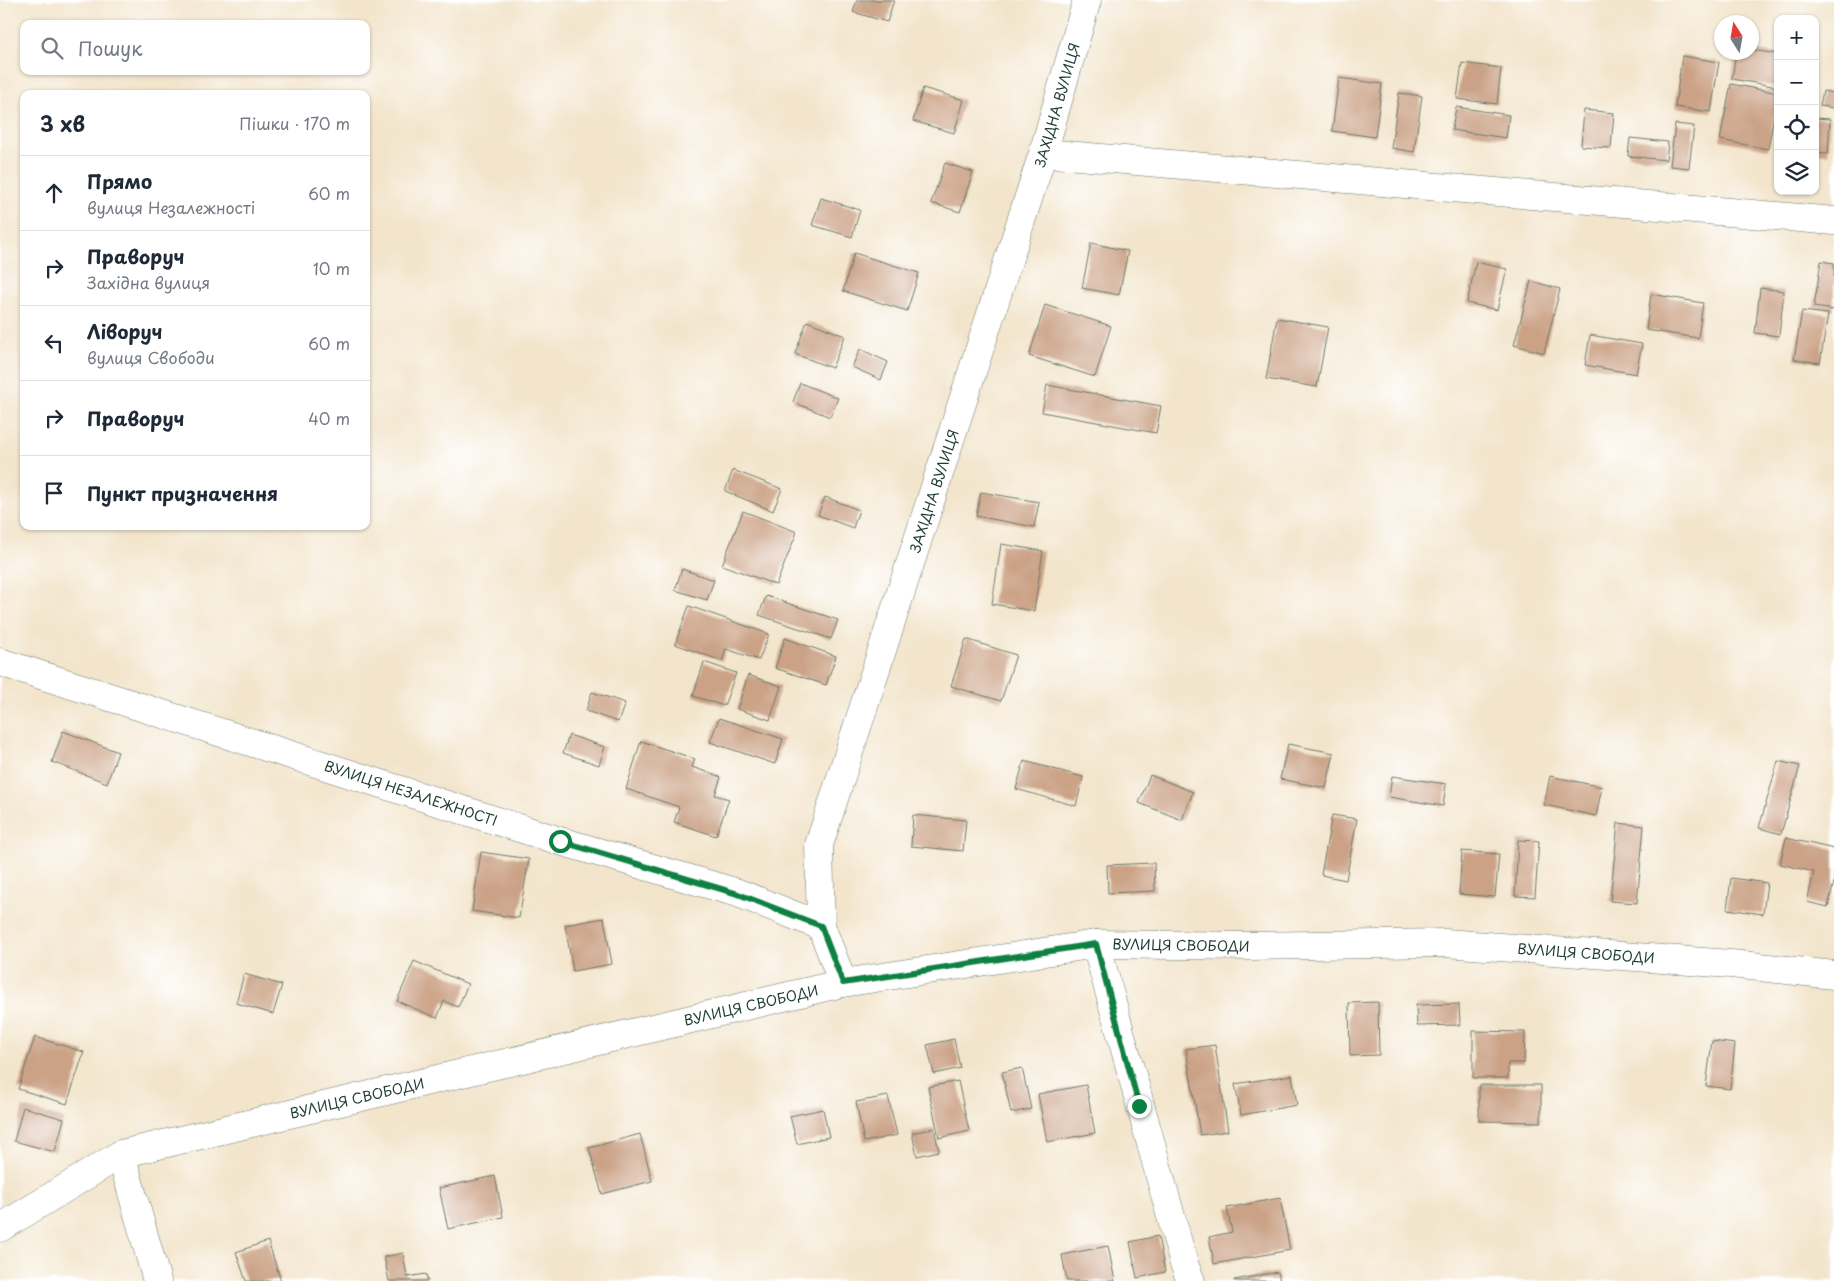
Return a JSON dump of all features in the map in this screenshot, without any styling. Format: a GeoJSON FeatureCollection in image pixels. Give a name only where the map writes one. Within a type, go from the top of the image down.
{"type":"FeatureCollection","features":[{"type":"Feature","properties":{"kind":"street","name":"ЗАХІДНА ВУЛИЦЯ"},"geometry":{"type":"LineString","coordinates":[[843,983],[821,926],[819,844],[1044,153],[1087,0]]}},
{"type":"Feature","properties":{"kind":"street"},"geometry":{"type":"LineString","coordinates":[[1044,153],[1834,221]]}},
{"type":"Feature","properties":{"kind":"street","name":"ВУЛИЦЯ НЕЗАЛЕЖНОСТІ"},"geometry":{"type":"LineString","coordinates":[[0,662],[560,841],[738,894],[821,926]]}},
{"type":"Feature","properties":{"kind":"street","name":"ВУЛИЦЯ СВОБОДИ"},"geometry":{"type":"LineString","coordinates":[[0,1228],[121,1154],[843,983],[1096,944],[1251,946],[1444,943],[1731,964],[1834,975]]}},
{"type":"Feature","properties":{"kind":"street"},"geometry":{"type":"LineString","coordinates":[[1096,944],[1139,1106],[1184,1264],[1191,1281]]}},
{"type":"Feature","properties":{"kind":"street"},"geometry":{"type":"LineString","coordinates":[[121,1154],[157,1281]]}},
{"type":"Feature","properties":{"kind":"building"},"geometry":{"type":"Polygon","coordinates":[[[857,0],[894,0],[887,22],[853,12],[857,0]]]}},
{"type":"Feature","properties":{"kind":"building"},"geometry":{"type":"Polygon","coordinates":[[[1759,51],[1774,53],[1774,86],[1732,79],[1735,60],[1759,60],[1759,51]]]}},
{"type":"Feature","properties":{"kind":"building"},"geometry":{"type":"Polygon","coordinates":[[[1682,56],[1719,62],[1711,112],[1675,107],[1682,56]]]}},
{"type":"Feature","properties":{"kind":"building"},"geometry":{"type":"Polygon","coordinates":[[[1462,63],[1501,68],[1497,104],[1457,99],[1462,63]]]}},
{"type":"Feature","properties":{"kind":"building"},"geometry":{"type":"Polygon","coordinates":[[[1339,78],[1382,84],[1375,137],[1332,131],[1339,78]]]}},
{"type":"Feature","properties":{"kind":"building"},"geometry":{"type":"Polygon","coordinates":[[[1731,84],[1774,92],[1774,115],[1768,149],[1720,140],[1731,84]]]}},
{"type":"Feature","properties":{"kind":"building"},"geometry":{"type":"Polygon","coordinates":[[[923,88],[964,100],[954,133],[913,121],[923,88]]]}},
{"type":"Feature","properties":{"kind":"building"},"geometry":{"type":"Polygon","coordinates":[[[1823,91],[1834,93],[1834,108],[1820,106],[1823,91]]]}},
{"type":"Feature","properties":{"kind":"building"},"geometry":{"type":"Polygon","coordinates":[[[1399,93],[1422,96],[1414,152],[1391,148],[1399,93]]]}},
{"type":"Feature","properties":{"kind":"building"},"geometry":{"type":"Polygon","coordinates":[[[1456,107],[1509,115],[1506,138],[1452,130],[1456,107]]]}},
{"type":"Feature","properties":{"kind":"building"},"geometry":{"type":"Polygon","coordinates":[[[1584,110],[1614,113],[1611,148],[1581,146],[1584,110]]]}},
{"type":"Feature","properties":{"kind":"building"},"geometry":{"type":"Polygon","coordinates":[[[1819,118],[1830,119],[1828,154],[1819,153],[1819,118]]]}},
{"type":"Feature","properties":{"kind":"building"},"geometry":{"type":"Polygon","coordinates":[[[1675,124],[1694,126],[1689,168],[1670,166],[1675,124]]]}},
{"type":"Feature","properties":{"kind":"building"},"geometry":{"type":"Polygon","coordinates":[[[1630,138],[1668,142],[1666,160],[1628,156],[1630,138]]]}},
{"type":"Feature","properties":{"kind":"building"},"geometry":{"type":"Polygon","coordinates":[[[945,163],[973,172],[960,212],[931,203],[945,163]]]}},
{"type":"Feature","properties":{"kind":"building"},"geometry":{"type":"Polygon","coordinates":[[[821,198],[860,210],[852,237],[812,225],[821,198]]]}},
{"type":"Feature","properties":{"kind":"building"},"geometry":{"type":"Polygon","coordinates":[[[1091,243],[1128,251],[1119,295],[1082,288],[1091,243]]]}},
{"type":"Feature","properties":{"kind":"building"},"geometry":{"type":"Polygon","coordinates":[[[854,253],[919,273],[907,311],[843,291],[854,253]]]}},
{"type":"Feature","properties":{"kind":"building"},"geometry":{"type":"Polygon","coordinates":[[[1821,261],[1834,263],[1834,310],[1814,307],[1821,261]]]}},
{"type":"Feature","properties":{"kind":"building"},"geometry":{"type":"Polygon","coordinates":[[[1476,262],[1507,269],[1497,310],[1467,303],[1476,262]]]}},
{"type":"Feature","properties":{"kind":"building"},"geometry":{"type":"Polygon","coordinates":[[[1531,281],[1560,289],[1544,353],[1514,345],[1531,281]]]}},
{"type":"Feature","properties":{"kind":"building"},"geometry":{"type":"Polygon","coordinates":[[[1760,288],[1784,291],[1779,336],[1755,333],[1760,288]]]}},
{"type":"Feature","properties":{"kind":"building"},"geometry":{"type":"Polygon","coordinates":[[[1651,294],[1703,303],[1698,338],[1646,330],[1651,294]]]}},
{"type":"Feature","properties":{"kind":"building"},"geometry":{"type":"Polygon","coordinates":[[[1045,305],[1111,326],[1095,377],[1029,356],[1045,305]]]}},
{"type":"Feature","properties":{"kind":"building"},"geometry":{"type":"Polygon","coordinates":[[[1802,311],[1828,314],[1820,363],[1794,359],[1802,311]]]}},
{"type":"Feature","properties":{"kind":"building"},"geometry":{"type":"Polygon","coordinates":[[[1277,318],[1328,327],[1317,387],[1266,379],[1277,318]]]}},
{"type":"Feature","properties":{"kind":"building"},"geometry":{"type":"Polygon","coordinates":[[[807,321],[845,336],[832,368],[795,354],[807,321]]]}},
{"type":"Feature","properties":{"kind":"building"},"geometry":{"type":"Polygon","coordinates":[[[1590,335],[1642,344],[1636,374],[1585,365],[1590,335]]]}},
{"type":"Feature","properties":{"kind":"building"},"geometry":{"type":"Polygon","coordinates":[[[860,349],[888,362],[881,380],[852,367],[860,349]]]}},
{"type":"Feature","properties":{"kind":"building"},"geometry":{"type":"Polygon","coordinates":[[[800,383],[838,398],[830,417],[793,402],[800,383]]]}},
{"type":"Feature","properties":{"kind":"building"},"geometry":{"type":"Polygon","coordinates":[[[1047,385],[1161,406],[1156,433],[1042,412],[1047,385]]]}},
{"type":"Feature","properties":{"kind":"building"},"geometry":{"type":"Polygon","coordinates":[[[733,470],[782,489],[773,511],[725,491],[733,470]]]}},
{"type":"Feature","properties":{"kind":"building"},"geometry":{"type":"Polygon","coordinates":[[[981,492],[1039,502],[1034,527],[976,516],[981,492]]]}},
{"type":"Feature","properties":{"kind":"building"},"geometry":{"type":"Polygon","coordinates":[[[825,497],[859,510],[853,528],[818,515],[825,497]]]}},
{"type":"Feature","properties":{"kind":"building"},"geometry":{"type":"Polygon","coordinates":[[[743,511],[797,532],[776,585],[722,565],[743,511]]]}},
{"type":"Feature","properties":{"kind":"building"},"geometry":{"type":"Polygon","coordinates":[[[1001,544],[1043,551],[1034,611],[992,604],[1001,544]]]}},
{"type":"Feature","properties":{"kind":"building"},"geometry":{"type":"Polygon","coordinates":[[[682,569],[714,580],[707,600],[675,590],[682,569]]]}},
{"type":"Feature","properties":{"kind":"building"},"geometry":{"type":"Polygon","coordinates":[[[766,596],[838,620],[831,639],[759,615],[766,596]]]}},
{"type":"Feature","properties":{"kind":"building"},"geometry":{"type":"Polygon","coordinates":[[[689,606],[769,634],[759,660],[726,649],[722,661],[675,644],[689,606]]]}},
{"type":"Feature","properties":{"kind":"building"},"geometry":{"type":"Polygon","coordinates":[[[785,638],[836,656],[826,685],[775,668],[785,638]]]}},
{"type":"Feature","properties":{"kind":"building"},"geometry":{"type":"Polygon","coordinates":[[[966,639],[1016,655],[1001,701],[951,686],[966,639]]]}},
{"type":"Feature","properties":{"kind":"building"},"geometry":{"type":"Polygon","coordinates":[[[704,662],[736,673],[724,706],[693,696],[704,662]]]}},
{"type":"Feature","properties":{"kind":"building"},"geometry":{"type":"Polygon","coordinates":[[[748,675],[781,686],[770,720],[737,709],[748,675]]]}},
{"type":"Feature","properties":{"kind":"building"},"geometry":{"type":"Polygon","coordinates":[[[592,692],[625,703],[618,722],[586,711],[592,692]]]}},
{"type":"Feature","properties":{"kind":"building"},"geometry":{"type":"Polygon","coordinates":[[[719,718],[783,739],[775,764],[710,742],[719,718]]]}},
{"type":"Feature","properties":{"kind":"building"},"geometry":{"type":"Polygon","coordinates":[[[63,731],[118,752],[107,783],[52,762],[63,731]]]}},
{"type":"Feature","properties":{"kind":"building"},"geometry":{"type":"Polygon","coordinates":[[[569,735],[605,747],[599,765],[563,753],[569,735]]]}},
{"type":"Feature","properties":{"kind":"building"},"geometry":{"type":"Polygon","coordinates":[[[641,741],[695,759],[692,767],[721,777],[715,795],[729,799],[716,836],[674,822],[679,807],[626,789],[641,741]]]}},
{"type":"Feature","properties":{"kind":"building"},"geometry":{"type":"Polygon","coordinates":[[[1288,744],[1334,753],[1326,788],[1280,779],[1288,744]]]}},
{"type":"Feature","properties":{"kind":"building"},"geometry":{"type":"Polygon","coordinates":[[[1024,761],[1083,777],[1076,806],[1016,789],[1024,761]]]}},
{"type":"Feature","properties":{"kind":"building"},"geometry":{"type":"Polygon","coordinates":[[[1778,761],[1800,766],[1781,834],[1759,828],[1778,761]]]}},
{"type":"Feature","properties":{"kind":"building"},"geometry":{"type":"Polygon","coordinates":[[[1150,775],[1193,792],[1182,820],[1139,803],[1150,775]]]}},
{"type":"Feature","properties":{"kind":"building"},"geometry":{"type":"Polygon","coordinates":[[[1392,776],[1446,784],[1443,806],[1389,797],[1392,776]]]}},
{"type":"Feature","properties":{"kind":"building"},"geometry":{"type":"Polygon","coordinates":[[[1550,776],[1602,787],[1596,816],[1544,805],[1550,776]]]}},
{"type":"Feature","properties":{"kind":"building"},"geometry":{"type":"Polygon","coordinates":[[[913,815],[966,820],[963,851],[911,846],[913,815]]]}},
{"type":"Feature","properties":{"kind":"building"},"geometry":{"type":"Polygon","coordinates":[[[1332,815],[1357,819],[1346,880],[1321,875],[1332,815]]]}},
{"type":"Feature","properties":{"kind":"building"},"geometry":{"type":"Polygon","coordinates":[[[1618,823],[1644,826],[1637,903],[1610,901],[1618,823]]]}},
{"type":"Feature","properties":{"kind":"building"},"geometry":{"type":"Polygon","coordinates":[[[1786,838],[1834,849],[1834,882],[1828,907],[1807,902],[1814,872],[1780,864],[1786,838]]]}},
{"type":"Feature","properties":{"kind":"building"},"geometry":{"type":"Polygon","coordinates":[[[1518,840],[1539,841],[1535,897],[1515,896],[1518,840]]]}},
{"type":"Feature","properties":{"kind":"building"},"geometry":{"type":"Polygon","coordinates":[[[1462,851],[1499,854],[1495,897],[1459,894],[1462,851]]]}},
{"type":"Feature","properties":{"kind":"building"},"geometry":{"type":"Polygon","coordinates":[[[481,852],[529,859],[519,918],[472,911],[481,852]]]}},
{"type":"Feature","properties":{"kind":"building"},"geometry":{"type":"Polygon","coordinates":[[[1154,863],[1155,891],[1108,893],[1107,865],[1154,863]]]}},
{"type":"Feature","properties":{"kind":"building"},"geometry":{"type":"Polygon","coordinates":[[[1731,878],[1767,883],[1763,914],[1727,909],[1731,878]]]}},
{"type":"Feature","properties":{"kind":"building"},"geometry":{"type":"Polygon","coordinates":[[[604,918],[612,964],[573,971],[565,925],[604,918]]]}},
{"type":"Feature","properties":{"kind":"building"},"geometry":{"type":"Polygon","coordinates":[[[414,961],[468,984],[458,1007],[444,1001],[437,1018],[397,1001],[414,961]]]}},
{"type":"Feature","properties":{"kind":"building"},"geometry":{"type":"Polygon","coordinates":[[[244,974],[282,985],[273,1014],[236,1003],[244,974]]]}},
{"type":"Feature","properties":{"kind":"building"},"geometry":{"type":"Polygon","coordinates":[[[1378,1002],[1379,1055],[1350,1056],[1349,1003],[1378,1002]]]}},
{"type":"Feature","properties":{"kind":"building"},"geometry":{"type":"Polygon","coordinates":[[[1459,1004],[1460,1025],[1417,1026],[1416,1005],[1459,1004]]]}},
{"type":"Feature","properties":{"kind":"building"},"geometry":{"type":"Polygon","coordinates":[[[1473,1031],[1525,1032],[1524,1063],[1508,1063],[1508,1078],[1473,1078],[1473,1031]]]}},
{"type":"Feature","properties":{"kind":"building"},"geometry":{"type":"Polygon","coordinates":[[[35,1037],[84,1052],[67,1104],[18,1089],[35,1037]]]}},
{"type":"Feature","properties":{"kind":"building"},"geometry":{"type":"Polygon","coordinates":[[[954,1039],[960,1068],[934,1074],[927,1045],[954,1039]]]}},
{"type":"Feature","properties":{"kind":"building"},"geometry":{"type":"Polygon","coordinates":[[[1712,1041],[1735,1044],[1730,1089],[1706,1086],[1712,1041]]]}},
{"type":"Feature","properties":{"kind":"building"},"geometry":{"type":"Polygon","coordinates":[[[1215,1045],[1228,1131],[1200,1135],[1186,1049],[1215,1045]]]}},
{"type":"Feature","properties":{"kind":"building"},"geometry":{"type":"Polygon","coordinates":[[[1022,1068],[1031,1109],[1011,1113],[1002,1072],[1022,1068]]]}},
{"type":"Feature","properties":{"kind":"building"},"geometry":{"type":"Polygon","coordinates":[[[1292,1075],[1297,1105],[1241,1115],[1235,1084],[1292,1075]]]}},
{"type":"Feature","properties":{"kind":"building"},"geometry":{"type":"Polygon","coordinates":[[[958,1081],[969,1131],[939,1138],[928,1087],[958,1081]]]}},
{"type":"Feature","properties":{"kind":"building"},"geometry":{"type":"Polygon","coordinates":[[[1086,1085],[1095,1133],[1047,1142],[1038,1094],[1086,1085]]]}},
{"type":"Feature","properties":{"kind":"building"},"geometry":{"type":"Polygon","coordinates":[[[1479,1085],[1541,1085],[1541,1122],[1479,1121],[1479,1085]]]}},
{"type":"Feature","properties":{"kind":"building"},"geometry":{"type":"Polygon","coordinates":[[[888,1096],[897,1135],[864,1142],[856,1102],[888,1096]]]}},
{"type":"Feature","properties":{"kind":"building"},"geometry":{"type":"Polygon","coordinates":[[[23,1107],[64,1119],[55,1152],[14,1141],[23,1107]]]}},
{"type":"Feature","properties":{"kind":"building"},"geometry":{"type":"Polygon","coordinates":[[[823,1109],[829,1137],[797,1144],[790,1116],[823,1109]]]}},
{"type":"Feature","properties":{"kind":"building"},"geometry":{"type":"Polygon","coordinates":[[[934,1128],[939,1151],[917,1156],[912,1133],[934,1128]]]}},
{"type":"Feature","properties":{"kind":"building"},"geometry":{"type":"Polygon","coordinates":[[[640,1134],[652,1181],[602,1194],[589,1148],[640,1134]]]}},
{"type":"Feature","properties":{"kind":"building"},"geometry":{"type":"Polygon","coordinates":[[[495,1176],[503,1217],[448,1229],[439,1188],[495,1176]]]}},
{"type":"Feature","properties":{"kind":"building"},"geometry":{"type":"Polygon","coordinates":[[[1280,1198],[1290,1250],[1214,1264],[1209,1237],[1232,1232],[1227,1208],[1280,1198]]]}},
{"type":"Feature","properties":{"kind":"building"},"geometry":{"type":"Polygon","coordinates":[[[1158,1236],[1165,1272],[1137,1278],[1130,1242],[1158,1236]]]}},
{"type":"Feature","properties":{"kind":"building"},"geometry":{"type":"Polygon","coordinates":[[[268,1241],[281,1281],[246,1281],[236,1252],[268,1241]]]}},
{"type":"Feature","properties":{"kind":"building"},"geometry":{"type":"Polygon","coordinates":[[[1108,1246],[1115,1281],[1067,1281],[1062,1255],[1108,1246]]]}},
{"type":"Feature","properties":{"kind":"building"},"geometry":{"type":"Polygon","coordinates":[[[403,1253],[407,1277],[426,1274],[428,1281],[389,1281],[384,1257],[403,1253]]]}},
{"type":"Feature","properties":{"kind":"building"},"geometry":{"type":"Polygon","coordinates":[[[1278,1272],[1280,1281],[1234,1281],[1234,1280],[1278,1272]]]}},
{"type":"Feature","properties":{"kind":"route"},"geometry":{"type":"LineString","coordinates":[[560,841],[738,894],[821,926],[843,983],[1096,944],[1139,1106]]}}]}
